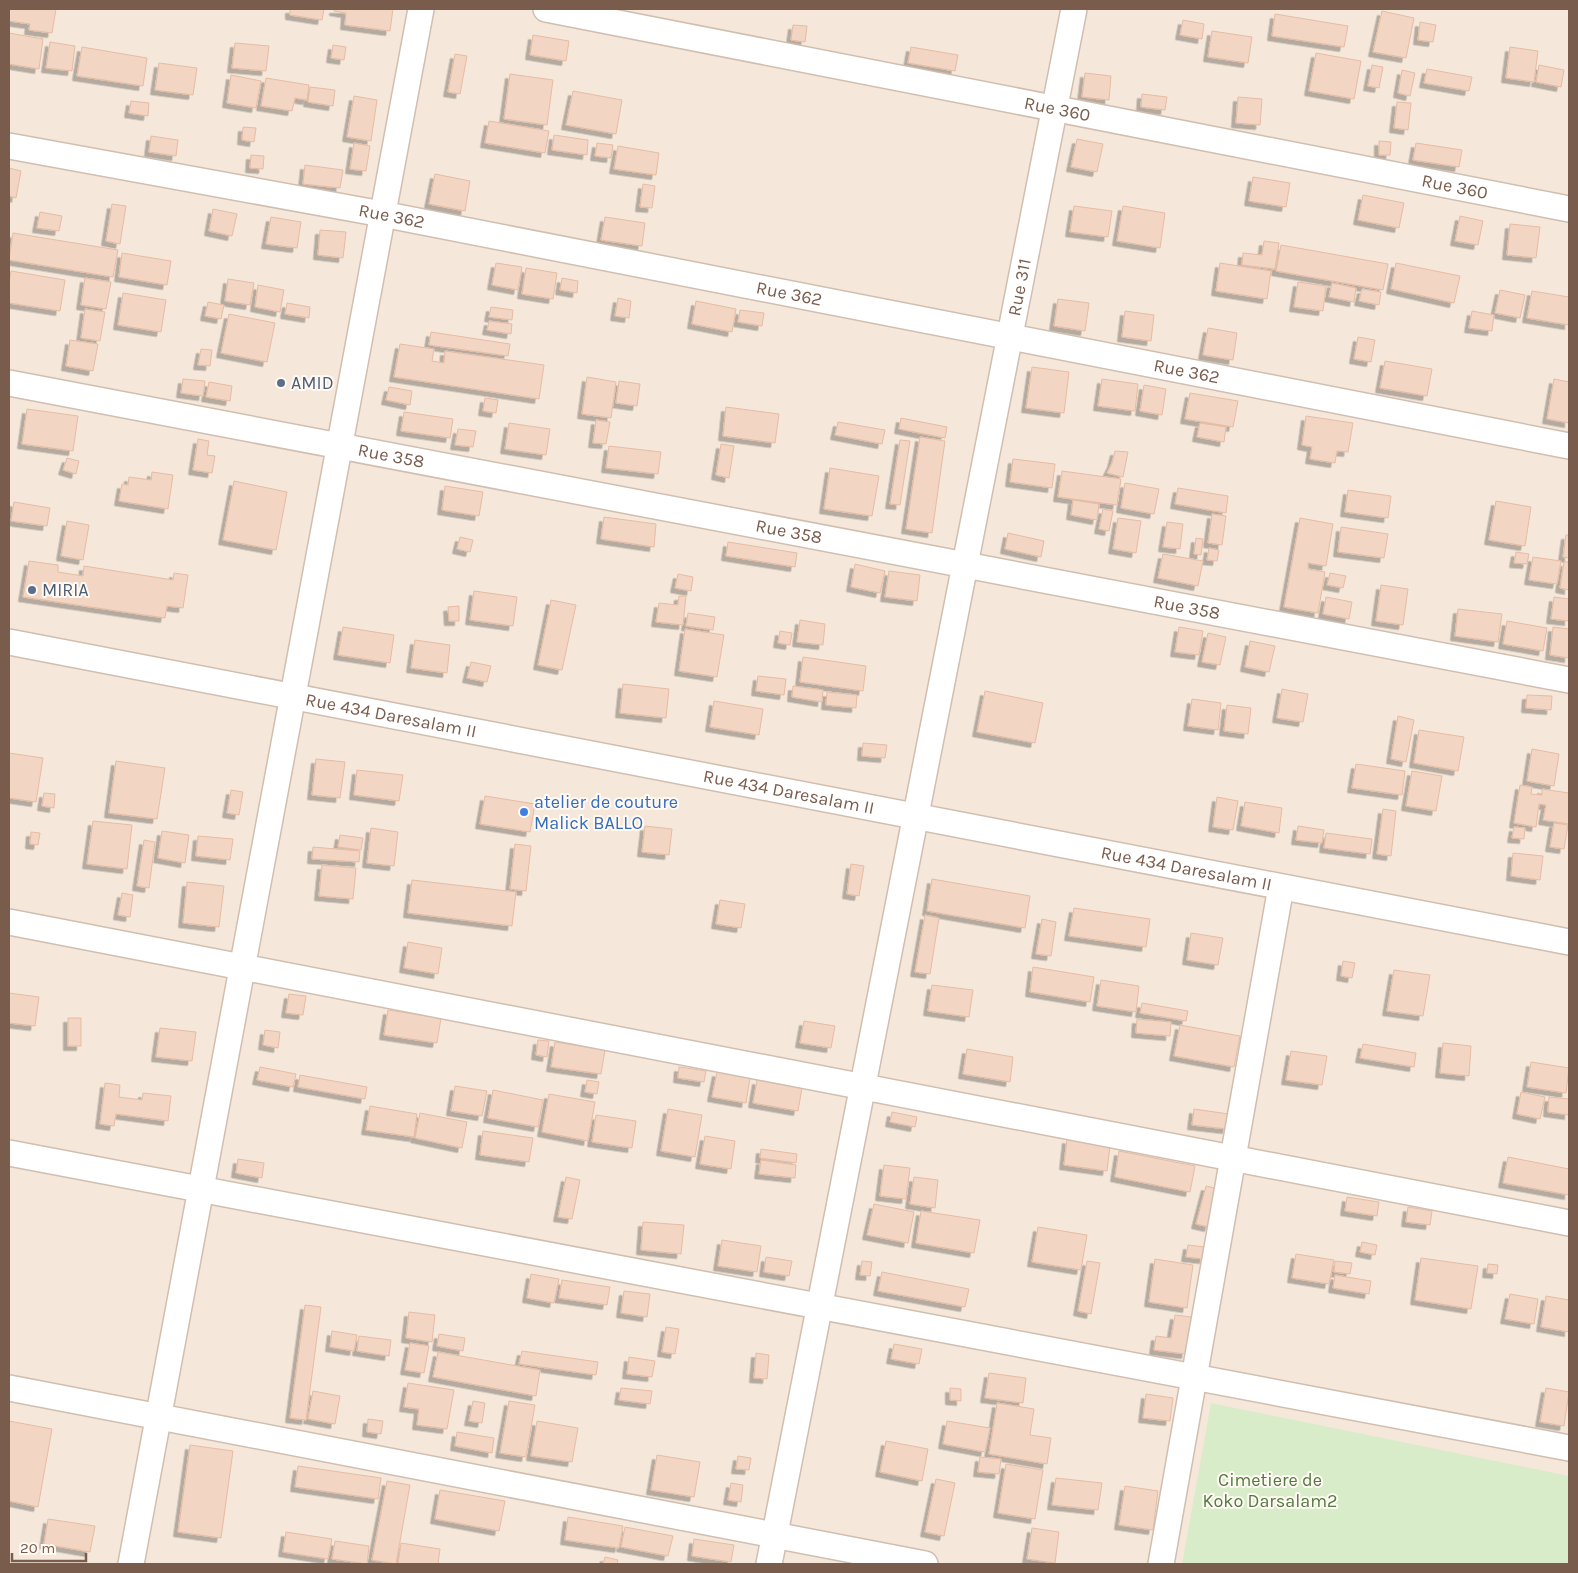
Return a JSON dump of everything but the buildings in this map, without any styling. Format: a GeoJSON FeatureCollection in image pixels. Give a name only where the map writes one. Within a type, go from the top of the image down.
{"type":"FeatureCollection","features":[{"type":"Feature","properties":{"kind":"street"},"geometry":{"type":"LineString","coordinates":[[131,1564],[421,9]]}},
{"type":"Feature","properties":{"kind":"street","name":"Rue 360"},"geometry":{"type":"LineString","coordinates":[[546,9],[1569,209]]}},
{"type":"Feature","properties":{"kind":"street","name":"Rue 311"},"geometry":{"type":"LineString","coordinates":[[769,1564],[1074,9]]}},
{"type":"Feature","properties":{"kind":"street","name":"Rue 362"},"geometry":{"type":"LineString","coordinates":[[9,146],[382,214],[1569,446]]}},
{"type":"Feature","properties":{"kind":"street","name":"Rue 358"},"geometry":{"type":"LineString","coordinates":[[9,383],[1569,680]]}},
{"type":"Feature","properties":{"kind":"street","name":"Rue 434 Daresalam II"},"geometry":{"type":"LineString","coordinates":[[9,642],[1569,942]]}},
{"type":"Feature","properties":{"kind":"street"},"geometry":{"type":"LineString","coordinates":[[1161,1564],[1281,887]]}},
{"type":"Feature","properties":{"kind":"street"},"geometry":{"type":"LineString","coordinates":[[9,922],[1569,1224]]}},
{"type":"Feature","properties":{"kind":"street"},"geometry":{"type":"LineString","coordinates":[[9,1153],[1569,1448]]}},
{"type":"Feature","properties":{"kind":"street"},"geometry":{"type":"LineString","coordinates":[[9,1388],[925,1564]]}},
{"type":"Feature","properties":{"kind":"shaded area"},"geometry":{"type":"Polygon","coordinates":[[[9,9],[1569,9],[1569,1564],[9,1564],[9,9]]]}},
{"type":"Feature","properties":{"kind":"green space","name":"Cimetiere de Koko Darsalam2"},"geometry":{"type":"Polygon","coordinates":[[[1211,1403],[1569,1476],[1569,1564],[1182,1564],[1211,1403]]]}},
{"type":"Feature","properties":{"kind":"place","name":"AMID"},"geometry":{"type":"Point","coordinates":[281,383]}},
{"type":"Feature","properties":{"kind":"place","name":"MIRIA"},"geometry":{"type":"Point","coordinates":[32,590]}},
{"type":"Feature","properties":{"kind":"place","name":"atelier de couture Malick BALLO"},"geometry":{"type":"Point","coordinates":[524,812]}}]}
